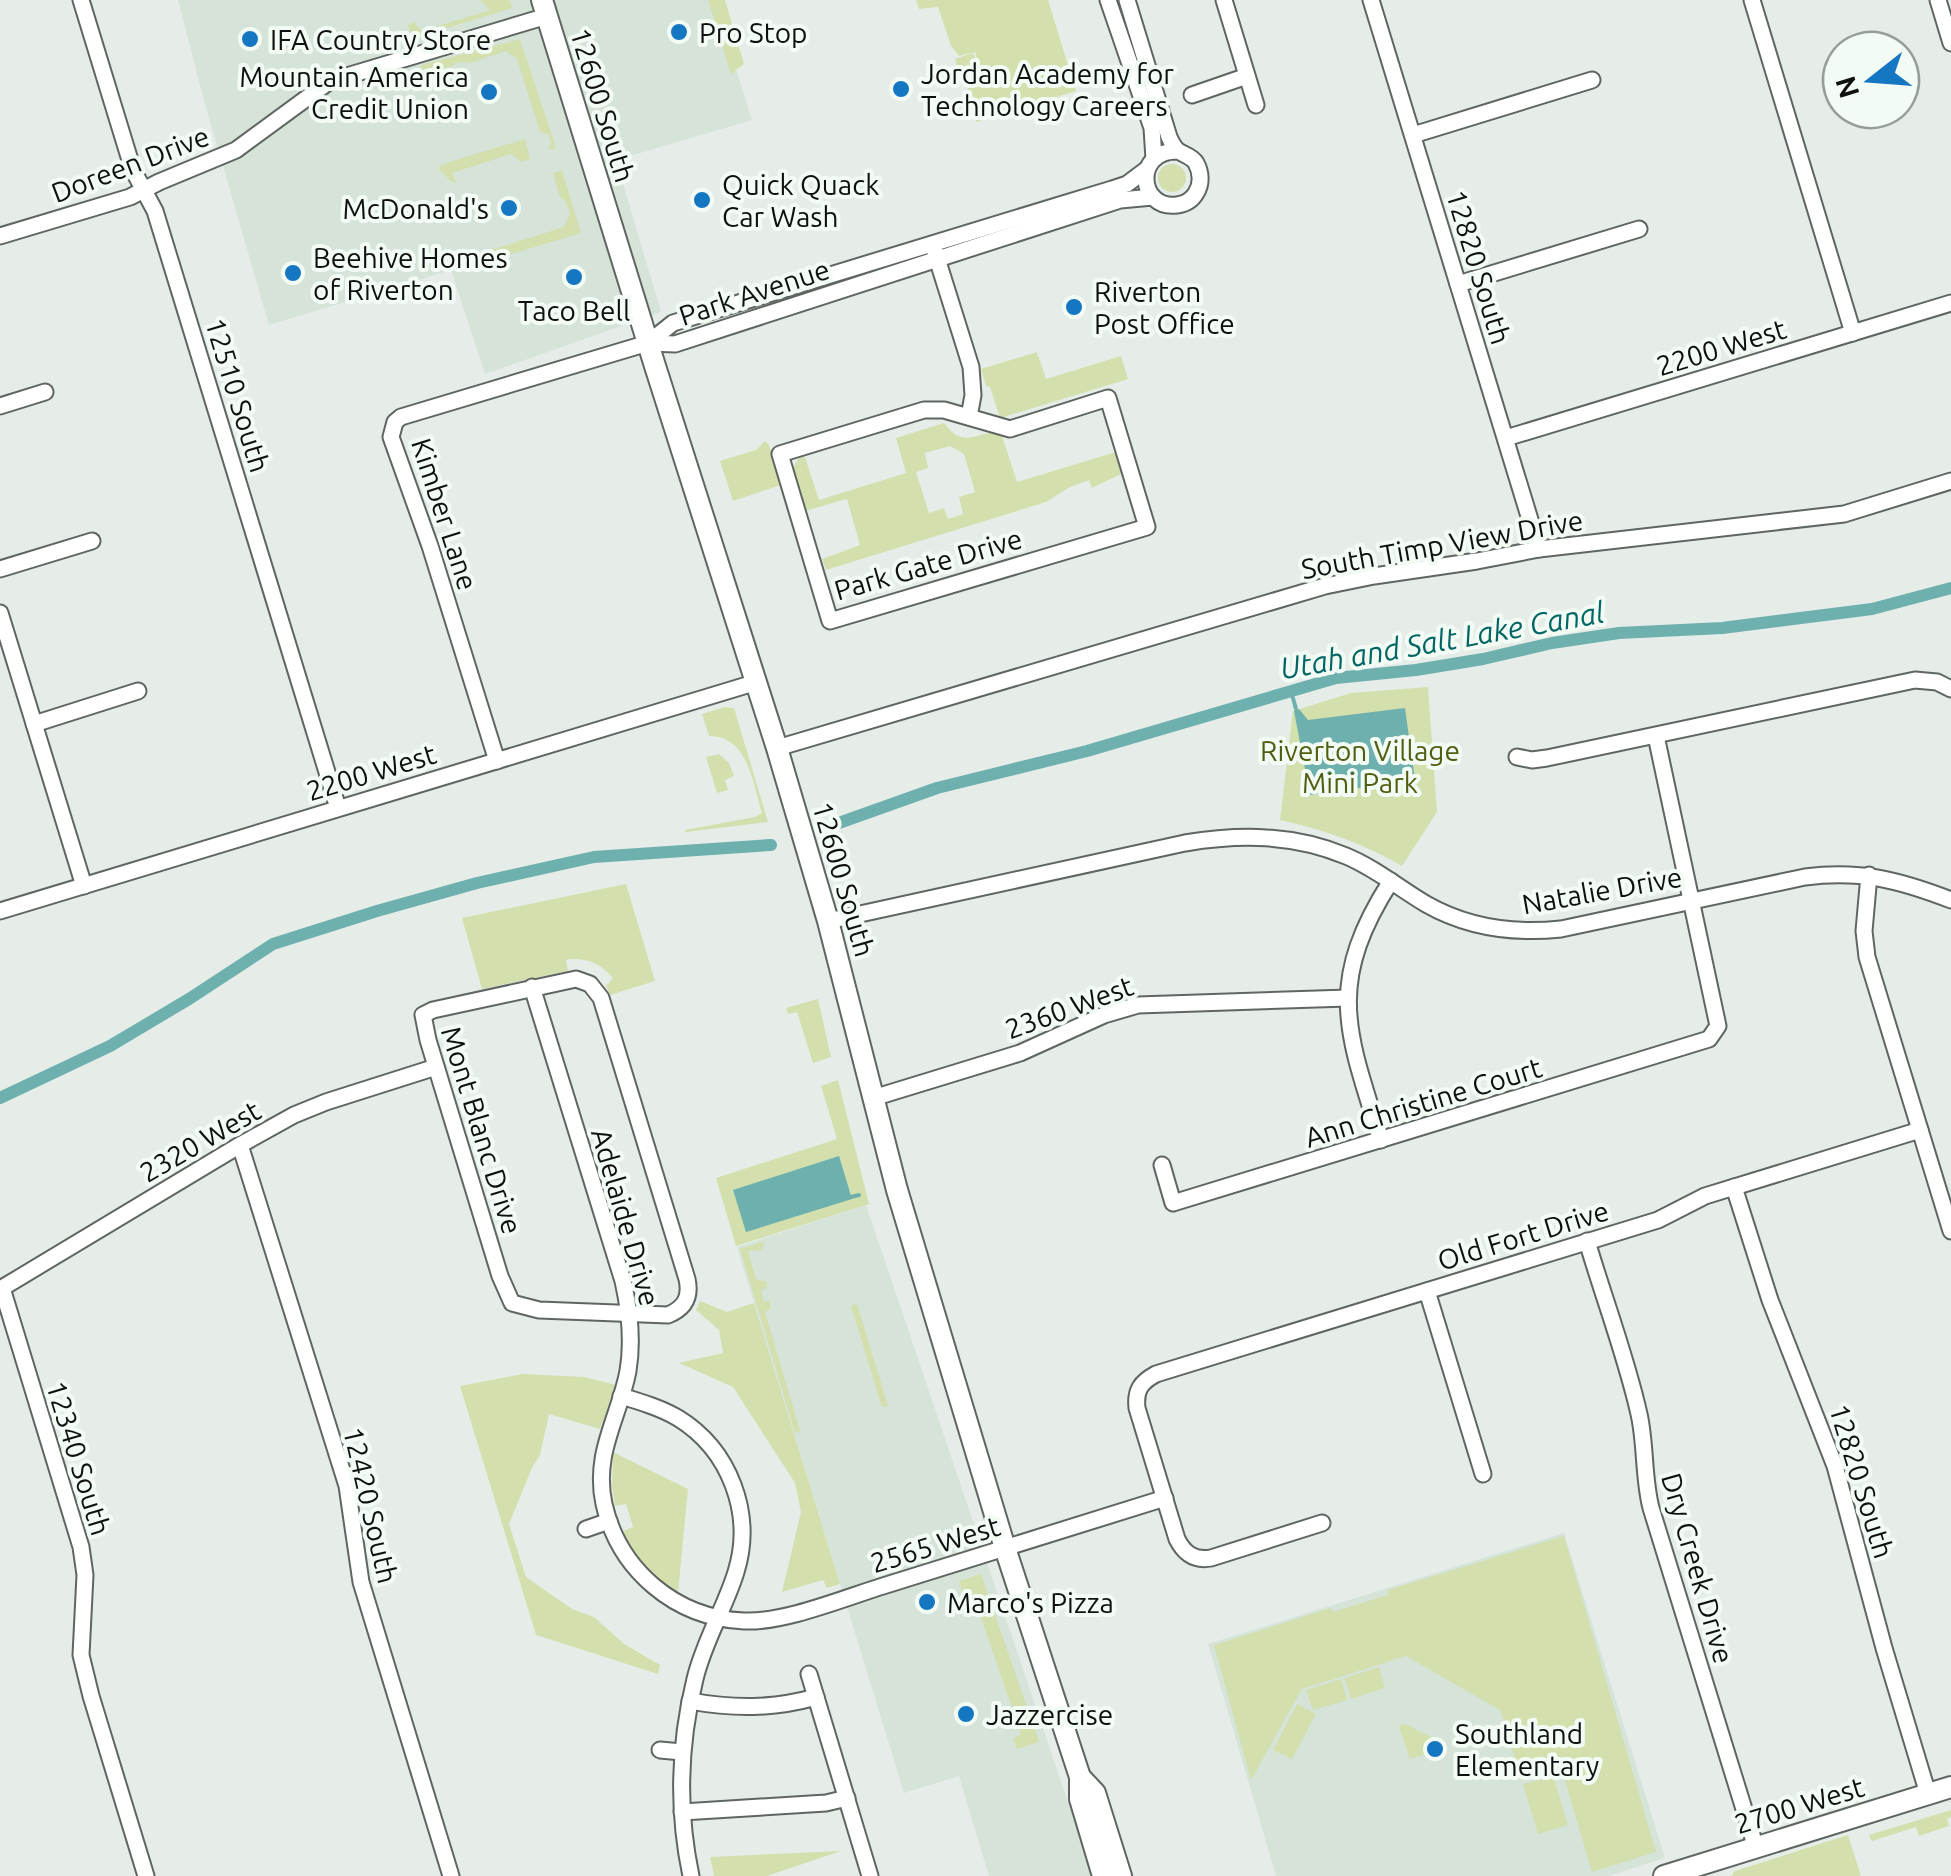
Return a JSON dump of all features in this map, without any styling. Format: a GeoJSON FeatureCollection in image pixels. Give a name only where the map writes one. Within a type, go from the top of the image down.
{"type":"FeatureCollection","features":[{"type":"Feature","properties":{"kind":"main road","name":"12600 South"},"geometry":{"type":"LineString","coordinates":[[544,8],[778,748],[828,921],[896,1190],[1004,1548],[1080,1777],[1080,1799],[1104,1876]]}},
{"type":"Feature","properties":{"kind":"main road","name":"12600 South"},"geometry":{"type":"LineString","coordinates":[[1080,1777],[1095,1793],[1121,1876]]}},
{"type":"Feature","properties":{"kind":"main road","name":"2700 West"},"geometry":{"type":"LineString","coordinates":[[1664,1876],[1708,1870],[1756,1848],[1951,1787]]}},
{"type":"Feature","properties":{"kind":"street","name":"12510 South"},"geometry":{"type":"LineString","coordinates":[[81,0],[134,170],[156,211],[338,808]]}},
{"type":"Feature","properties":{"kind":"street"},"geometry":{"type":"LineString","coordinates":[[1108,0],[1152,128],[1146,184],[1154,198]]}},
{"type":"Feature","properties":{"kind":"street","name":"Park Avenue"},"geometry":{"type":"LineString","coordinates":[[1129,0],[1168,137],[1178,151]]}},
{"type":"Feature","properties":{"kind":"street"},"geometry":{"type":"LineString","coordinates":[[1224,0],[1256,105]]}},
{"type":"Feature","properties":{"kind":"street","name":"12820 South"},"geometry":{"type":"LineString","coordinates":[[1371,0],[1539,549]]}},
{"type":"Feature","properties":{"kind":"street"},"geometry":{"type":"LineString","coordinates":[[1752,0],[1853,333]]}},
{"type":"Feature","properties":{"kind":"street"},"geometry":{"type":"LineString","coordinates":[[1938,0],[1951,43]]}},
{"type":"Feature","properties":{"kind":"street","name":"Doreen Drive"},"geometry":{"type":"LineString","coordinates":[[0,236],[130,197],[236,150],[330,81],[544,8]]}},
{"type":"Feature","properties":{"kind":"street"},"geometry":{"type":"LineString","coordinates":[[1192,94],[1247,76]]}},
{"type":"Feature","properties":{"kind":"street"},"geometry":{"type":"LineString","coordinates":[[1413,135],[1592,80]]}},
{"type":"Feature","properties":{"kind":"street","name":"Park Avenue"},"geometry":{"type":"LineString","coordinates":[[1169,151],[1188,156],[1198,166],[1198,190],[1178,205],[1154,198],[1120,200],[675,344],[648,343],[673,324],[1127,184],[1169,151]]}},
{"type":"Feature","properties":{"kind":"street"},"geometry":{"type":"LineString","coordinates":[[1458,284],[1640,229]]}},
{"type":"Feature","properties":{"kind":"street"},"geometry":{"type":"LineString","coordinates":[[932,242],[971,367],[973,395],[968,417]]}},
{"type":"Feature","properties":{"kind":"street","name":"2200 West"},"geometry":{"type":"LineString","coordinates":[[1506,438],[1951,303]]}},
{"type":"Feature","properties":{"kind":"street","name":"Kimber Lane"},"geometry":{"type":"LineString","coordinates":[[497,761],[392,429],[400,417],[648,343]]}},
{"type":"Feature","properties":{"kind":"street"},"geometry":{"type":"LineString","coordinates":[[0,406],[45,392]]}},
{"type":"Feature","properties":{"kind":"street","name":"Park Gate Drive"},"geometry":{"type":"LineString","coordinates":[[1108,398],[1147,527],[830,621],[780,454],[924,410],[944,410],[968,417],[1010,429],[1108,398]]}},
{"type":"Feature","properties":{"kind":"street","name":"South Timp View Drive"},"geometry":{"type":"LineString","coordinates":[[778,748],[1325,586],[1539,549],[1844,514],[1951,481]]}},
{"type":"Feature","properties":{"kind":"street"},"geometry":{"type":"LineString","coordinates":[[0,569],[92,542]]}},
{"type":"Feature","properties":{"kind":"street"},"geometry":{"type":"LineString","coordinates":[[0,613],[84,886]]}},
{"type":"Feature","properties":{"kind":"street"},"geometry":{"type":"LineString","coordinates":[[1517,757],[1547,758],[1915,680],[1936,682],[1951,689]]}},
{"type":"Feature","properties":{"kind":"street","name":"2200 West"},"geometry":{"type":"LineString","coordinates":[[0,911],[757,682]]}},
{"type":"Feature","properties":{"kind":"street"},"geometry":{"type":"LineString","coordinates":[[34,724],[138,691]]}},
{"type":"Feature","properties":{"kind":"street"},"geometry":{"type":"LineString","coordinates":[[1656,736],[1690,901]]}},
{"type":"Feature","properties":{"kind":"street","name":"Natalie Drive"},"geometry":{"type":"LineString","coordinates":[[828,921],[1185,843],[1231,837],[1276,838],[1347,856],[1451,916],[1495,930],[1561,929],[1805,877],[1848,874],[1906,883],[1951,900]]}},
{"type":"Feature","properties":{"kind":"street"},"geometry":{"type":"LineString","coordinates":[[1869,876],[1864,931],[1867,956],[1951,1232]]}},
{"type":"Feature","properties":{"kind":"street"},"geometry":{"type":"LineString","coordinates":[[1380,1140],[1354,1054],[1348,998],[1360,936],[1391,881]]}},
{"type":"Feature","properties":{"kind":"street","name":"Ann Christine Court"},"geometry":{"type":"LineString","coordinates":[[1162,1165],[1172,1203],[1710,1039],[1718,1026],[1690,901]]}},
{"type":"Feature","properties":{"kind":"street","name":"Mont Blanc Drive"},"geometry":{"type":"LineString","coordinates":[[584,981],[601,998],[689,1287],[686,1301],[675,1312],[660,1316],[539,1310],[512,1303],[500,1276],[423,1015],[447,1005],[532,987],[584,981]]}},
{"type":"Feature","properties":{"kind":"street","name":"Adelaide Drive"},"geometry":{"type":"LineString","coordinates":[[532,987],[630,1314],[630,1352],[602,1456],[603,1501],[609,1522],[618,1544],[645,1580],[684,1607],[717,1617]]}},
{"type":"Feature","properties":{"kind":"street","name":"2360 West"},"geometry":{"type":"LineString","coordinates":[[873,1098],[1020,1053],[1104,1015],[1138,1005],[1348,998]]}},
{"type":"Feature","properties":{"kind":"street","name":"2320 West"},"geometry":{"type":"LineString","coordinates":[[2,1288],[294,1116],[436,1067]]}},
{"type":"Feature","properties":{"kind":"street","name":"Old Fort Drive"},"geometry":{"type":"LineString","coordinates":[[1165,1498],[1136,1396],[1141,1384],[1156,1374],[1658,1220],[1692,1201],[1920,1130]]}},
{"type":"Feature","properties":{"kind":"street","name":"12420 South"},"geometry":{"type":"LineString","coordinates":[[240,1145],[347,1486],[361,1582],[451,1876]]}},
{"type":"Feature","properties":{"kind":"street","name":"12820 South"},"geometry":{"type":"LineString","coordinates":[[1734,1187],[1770,1300],[1835,1466],[1928,1794]]}},
{"type":"Feature","properties":{"kind":"street","name":"Dry Creek Drive"},"geometry":{"type":"LineString","coordinates":[[1587,1242],[1636,1400],[1651,1508],[1756,1848]]}},
{"type":"Feature","properties":{"kind":"street","name":"12340 South"},"geometry":{"type":"LineString","coordinates":[[2,1288],[82,1547],[85,1575],[81,1654],[146,1876]]}},
{"type":"Feature","properties":{"kind":"street"},"geometry":{"type":"LineString","coordinates":[[1427,1290],[1483,1474]]}},
{"type":"Feature","properties":{"kind":"street"},"geometry":{"type":"LineString","coordinates":[[621,1396],[667,1412],[693,1429],[714,1451],[730,1477],[740,1506],[738,1568],[702,1654],[682,1752],[682,1812],[691,1876]]}},
{"type":"Feature","properties":{"kind":"street"},"geometry":{"type":"LineString","coordinates":[[1165,1498],[1177,1538],[1187,1554],[1198,1558],[1211,1558],[1322,1524]]}},
{"type":"Feature","properties":{"kind":"street","name":"2565 West"},"geometry":{"type":"LineString","coordinates":[[717,1617],[745,1622],[782,1616],[1165,1498]]}},
{"type":"Feature","properties":{"kind":"street"},"geometry":{"type":"LineString","coordinates":[[586,1529],[609,1522]]}},
{"type":"Feature","properties":{"kind":"street"},"geometry":{"type":"LineString","coordinates":[[809,1674],[870,1876]]}},
{"type":"Feature","properties":{"kind":"street"},"geometry":{"type":"LineString","coordinates":[[690,1701],[740,1708],[796,1703],[816,1697]]}},
{"type":"Feature","properties":{"kind":"street"},"geometry":{"type":"LineString","coordinates":[[660,1750],[682,1752]]}},
{"type":"Feature","properties":{"kind":"street"},"geometry":{"type":"LineString","coordinates":[[682,1812],[826,1803],[847,1798]]}},
{"type":"Feature","properties":{"kind":"shaded area"},"geometry":{"type":"Polygon","coordinates":[[[178,0],[714,0],[752,120],[616,160],[661,312],[485,374],[451,270],[269,325],[178,0]]]}},
{"type":"Feature","properties":{"kind":"shaded area"},"geometry":{"type":"Polygon","coordinates":[[[866,1205],[1093,1876],[989,1876],[959,1776],[904,1793],[737,1247],[866,1205]]]}},
{"type":"Feature","properties":{"kind":"shaded area","name":"Southland Elementary"},"geometry":{"type":"Polygon","coordinates":[[[1564,1533],[1665,1858],[1608,1876],[1276,1876],[1208,1644],[1564,1533]]]}},
{"type":"Feature","properties":{"kind":"green space"},"geometry":{"type":"Polygon","coordinates":[[[480,0],[510,0],[512,8],[412,39],[408,25],[414,22],[422,31],[490,10],[480,0]]]}},
{"type":"Feature","properties":{"kind":"green space"},"geometry":{"type":"Polygon","coordinates":[[[708,0],[725,0],[744,64],[731,74],[708,0]]]}},
{"type":"Feature","properties":{"kind":"green space"},"geometry":{"type":"Polygon","coordinates":[[[916,0],[1048,0],[1076,91],[976,122],[967,87],[975,84],[971,68],[958,71],[955,59],[973,53],[979,66],[975,52],[959,56],[951,46],[938,7],[919,9],[916,0]]]}},
{"type":"Feature","properties":{"kind":"green space"},"geometry":{"type":"Polygon","coordinates":[[[520,39],[556,148],[549,150],[548,134],[540,132],[517,59],[506,51],[423,74],[421,65],[520,39]]]}},
{"type":"Feature","properties":{"kind":"green space"},"geometry":{"type":"Polygon","coordinates":[[[525,139],[530,159],[522,162],[511,154],[452,173],[456,182],[453,183],[438,168],[443,164],[525,139]]]}},
{"type":"Feature","properties":{"kind":"green space"},"geometry":{"type":"Polygon","coordinates":[[[1172,164],[1182,168],[1186,178],[1182,188],[1172,192],[1162,188],[1158,178],[1162,168],[1172,164]]]}},
{"type":"Feature","properties":{"kind":"green space"},"geometry":{"type":"Polygon","coordinates":[[[562,170],[581,233],[465,268],[463,259],[564,227],[570,213],[565,200],[560,198],[553,173],[562,170]]]}},
{"type":"Feature","properties":{"kind":"green space"},"geometry":{"type":"Polygon","coordinates":[[[1037,352],[1046,379],[1121,356],[1128,379],[1000,418],[981,369],[1037,352]]]}},
{"type":"Feature","properties":{"kind":"green space"},"geometry":{"type":"Polygon","coordinates":[[[944,423],[964,438],[1001,433],[1017,482],[1116,452],[1123,473],[1092,488],[1089,480],[1046,502],[826,570],[822,559],[860,545],[847,499],[805,511],[794,480],[794,466],[804,454],[819,500],[906,473],[896,438],[944,423]],[[950,446],[925,453],[928,468],[916,472],[929,513],[944,508],[948,519],[963,514],[959,497],[975,492],[964,454],[950,446]]]}},
{"type":"Feature","properties":{"kind":"green space"},"geometry":{"type":"Polygon","coordinates":[[[765,441],[781,485],[733,501],[720,461],[756,450],[765,441]]]}},
{"type":"Feature","properties":{"kind":"green space","name":"Riverton Village Mini Park"},"geometry":{"type":"Polygon","coordinates":[[[1428,687],[1437,812],[1402,866],[1343,838],[1280,820],[1293,711],[1351,693],[1428,687]]]}},
{"type":"Feature","properties":{"kind":"green space"},"geometry":{"type":"Polygon","coordinates":[[[734,708],[768,822],[685,832],[762,813],[740,752],[722,738],[709,736],[702,714],[734,708]]]}},
{"type":"Feature","properties":{"kind":"green space"},"geometry":{"type":"Polygon","coordinates":[[[719,754],[729,763],[734,776],[725,780],[728,790],[717,793],[706,757],[719,754]]]}},
{"type":"Feature","properties":{"kind":"green space"},"geometry":{"type":"Polygon","coordinates":[[[626,884],[655,981],[610,995],[606,986],[613,978],[608,973],[588,961],[570,959],[566,960],[568,971],[482,989],[462,918],[626,884]]]}},
{"type":"Feature","properties":{"kind":"green space"},"geometry":{"type":"Polygon","coordinates":[[[818,999],[831,1057],[813,1063],[797,1012],[788,1014],[786,1008],[818,999]]]}},
{"type":"Feature","properties":{"kind":"green space"},"geometry":{"type":"Polygon","coordinates":[[[838,1080],[869,1204],[736,1246],[716,1178],[837,1139],[821,1086],[838,1080]]]}},
{"type":"Feature","properties":{"kind":"green space"},"geometry":{"type":"Polygon","coordinates":[[[766,1241],[761,1250],[748,1251],[756,1279],[767,1282],[761,1291],[764,1302],[770,1300],[770,1309],[765,1312],[800,1431],[795,1433],[740,1249],[766,1241]]]}},
{"type":"Feature","properties":{"kind":"green space"},"geometry":{"type":"Polygon","coordinates":[[[700,1301],[727,1312],[754,1303],[840,1584],[827,1588],[823,1580],[782,1592],[801,1512],[795,1483],[733,1387],[679,1363],[723,1353],[719,1330],[696,1310],[700,1301]]]}},
{"type":"Feature","properties":{"kind":"green space"},"geometry":{"type":"Polygon","coordinates":[[[857,1304],[888,1406],[882,1407],[851,1306],[857,1304]]]}},
{"type":"Feature","properties":{"kind":"green space"},"geometry":{"type":"Polygon","coordinates":[[[523,1374],[584,1377],[616,1385],[600,1429],[549,1414],[540,1455],[509,1524],[526,1577],[572,1609],[594,1617],[624,1644],[660,1665],[658,1674],[536,1635],[460,1386],[523,1374]]]}},
{"type":"Feature","properties":{"kind":"green space"},"geometry":{"type":"Polygon","coordinates":[[[613,1452],[688,1489],[678,1593],[646,1566],[623,1531],[633,1527],[626,1504],[615,1506],[613,1452]]]}},
{"type":"Feature","properties":{"kind":"green space"},"geometry":{"type":"Polygon","coordinates":[[[1564,1536],[1656,1852],[1592,1872],[1562,1771],[1522,1781],[1500,1710],[1406,1656],[1302,1689],[1251,1780],[1214,1645],[1331,1608],[1333,1612],[1389,1597],[1388,1590],[1564,1536]]]}},
{"type":"Feature","properties":{"kind":"green space"},"geometry":{"type":"Polygon","coordinates":[[[981,1574],[1039,1742],[1017,1749],[1013,1739],[1021,1734],[971,1589],[962,1592],[959,1581],[981,1574]]]}},
{"type":"Feature","properties":{"kind":"green space"},"geometry":{"type":"Polygon","coordinates":[[[1379,1667],[1385,1688],[1351,1699],[1345,1678],[1379,1667]]]}},
{"type":"Feature","properties":{"kind":"green space"},"geometry":{"type":"Polygon","coordinates":[[[1341,1679],[1347,1700],[1313,1710],[1306,1690],[1341,1679]]]}},
{"type":"Feature","properties":{"kind":"green space"},"geometry":{"type":"Polygon","coordinates":[[[1297,1704],[1316,1714],[1292,1759],[1273,1750],[1297,1704]]]}},
{"type":"Feature","properties":{"kind":"green space"},"geometry":{"type":"Polygon","coordinates":[[[1405,1724],[1447,1745],[1446,1748],[1410,1759],[1399,1726],[1405,1724]]]}},
{"type":"Feature","properties":{"kind":"green space"},"geometry":{"type":"Polygon","coordinates":[[[1553,1776],[1568,1825],[1538,1834],[1523,1784],[1553,1776]]]}},
{"type":"Feature","properties":{"kind":"green space"},"geometry":{"type":"Polygon","coordinates":[[[1951,1810],[1949,1826],[1919,1836],[1916,1827],[1872,1841],[1869,1835],[1951,1810]]]}},
{"type":"Feature","properties":{"kind":"green space"},"geometry":{"type":"Polygon","coordinates":[[[1848,1835],[1861,1876],[1731,1876],[1735,1871],[1848,1835]]]}},
{"type":"Feature","properties":{"kind":"green space"},"geometry":{"type":"Polygon","coordinates":[[[841,1851],[767,1876],[714,1876],[710,1857],[841,1851]]]}},
{"type":"Feature","properties":{"kind":"water"},"geometry":{"type":"Polygon","coordinates":[[[1405,708],[1415,780],[1310,795],[1294,711],[1299,709],[1308,720],[1405,708]]]}},
{"type":"Feature","properties":{"kind":"water"},"geometry":{"type":"Polygon","coordinates":[[[839,1156],[852,1199],[746,1232],[733,1190],[839,1156]]]}},
{"type":"Feature","properties":{"kind":"waterway","name":"Utah and Salt Lake Canal"},"geometry":{"type":"LineString","coordinates":[[836,824],[937,788],[1087,751],[1336,678],[1416,670],[1619,633],[1722,628],[1872,609],[1951,588]]}},
{"type":"Feature","properties":{"kind":"waterway"},"geometry":{"type":"LineString","coordinates":[[1291,691],[1296,709]]}},
{"type":"Feature","properties":{"kind":"waterway","name":"Utah and Salt Lake Canal"},"geometry":{"type":"LineString","coordinates":[[0,1098],[110,1046],[273,944],[477,883],[594,857],[771,845]]}},
{"type":"Feature","properties":{"kind":"waterway"},"geometry":{"type":"LineString","coordinates":[[851,1197],[859,1195]]}},
{"type":"Feature","properties":{"kind":"place","name":"Pro Stop"},"geometry":{"type":"Point","coordinates":[679,32]}},
{"type":"Feature","properties":{"kind":"place","name":"IFA Country Store"},"geometry":{"type":"Point","coordinates":[250,39]}},
{"type":"Feature","properties":{"kind":"place","name":"Jordan Academy for Technology Careers"},"geometry":{"type":"Point","coordinates":[901,89]}},
{"type":"Feature","properties":{"kind":"place","name":"Mountain America Credit Union"},"geometry":{"type":"Point","coordinates":[489,92]}},
{"type":"Feature","properties":{"kind":"place","name":"Quick Quack Car Wash"},"geometry":{"type":"Point","coordinates":[702,200]}},
{"type":"Feature","properties":{"kind":"place","name":"McDonald's"},"geometry":{"type":"Point","coordinates":[509,208]}},
{"type":"Feature","properties":{"kind":"place","name":"Beehive Homes of Riverton"},"geometry":{"type":"Point","coordinates":[293,273]}},
{"type":"Feature","properties":{"kind":"place","name":"Taco Bell"},"geometry":{"type":"Point","coordinates":[574,277]}},
{"type":"Feature","properties":{"kind":"place","name":"Riverton Post Office"},"geometry":{"type":"Point","coordinates":[1074,307]}},
{"type":"Feature","properties":{"kind":"place","name":"Marco's Pizza"},"geometry":{"type":"Point","coordinates":[927,1602]}},
{"type":"Feature","properties":{"kind":"place","name":"Jazzercise"},"geometry":{"type":"Point","coordinates":[966,1714]}},
{"type":"Feature","properties":{"kind":"place","name":"Southland Elementary"},"geometry":{"type":"Point","coordinates":[1435,1749]}}]}
